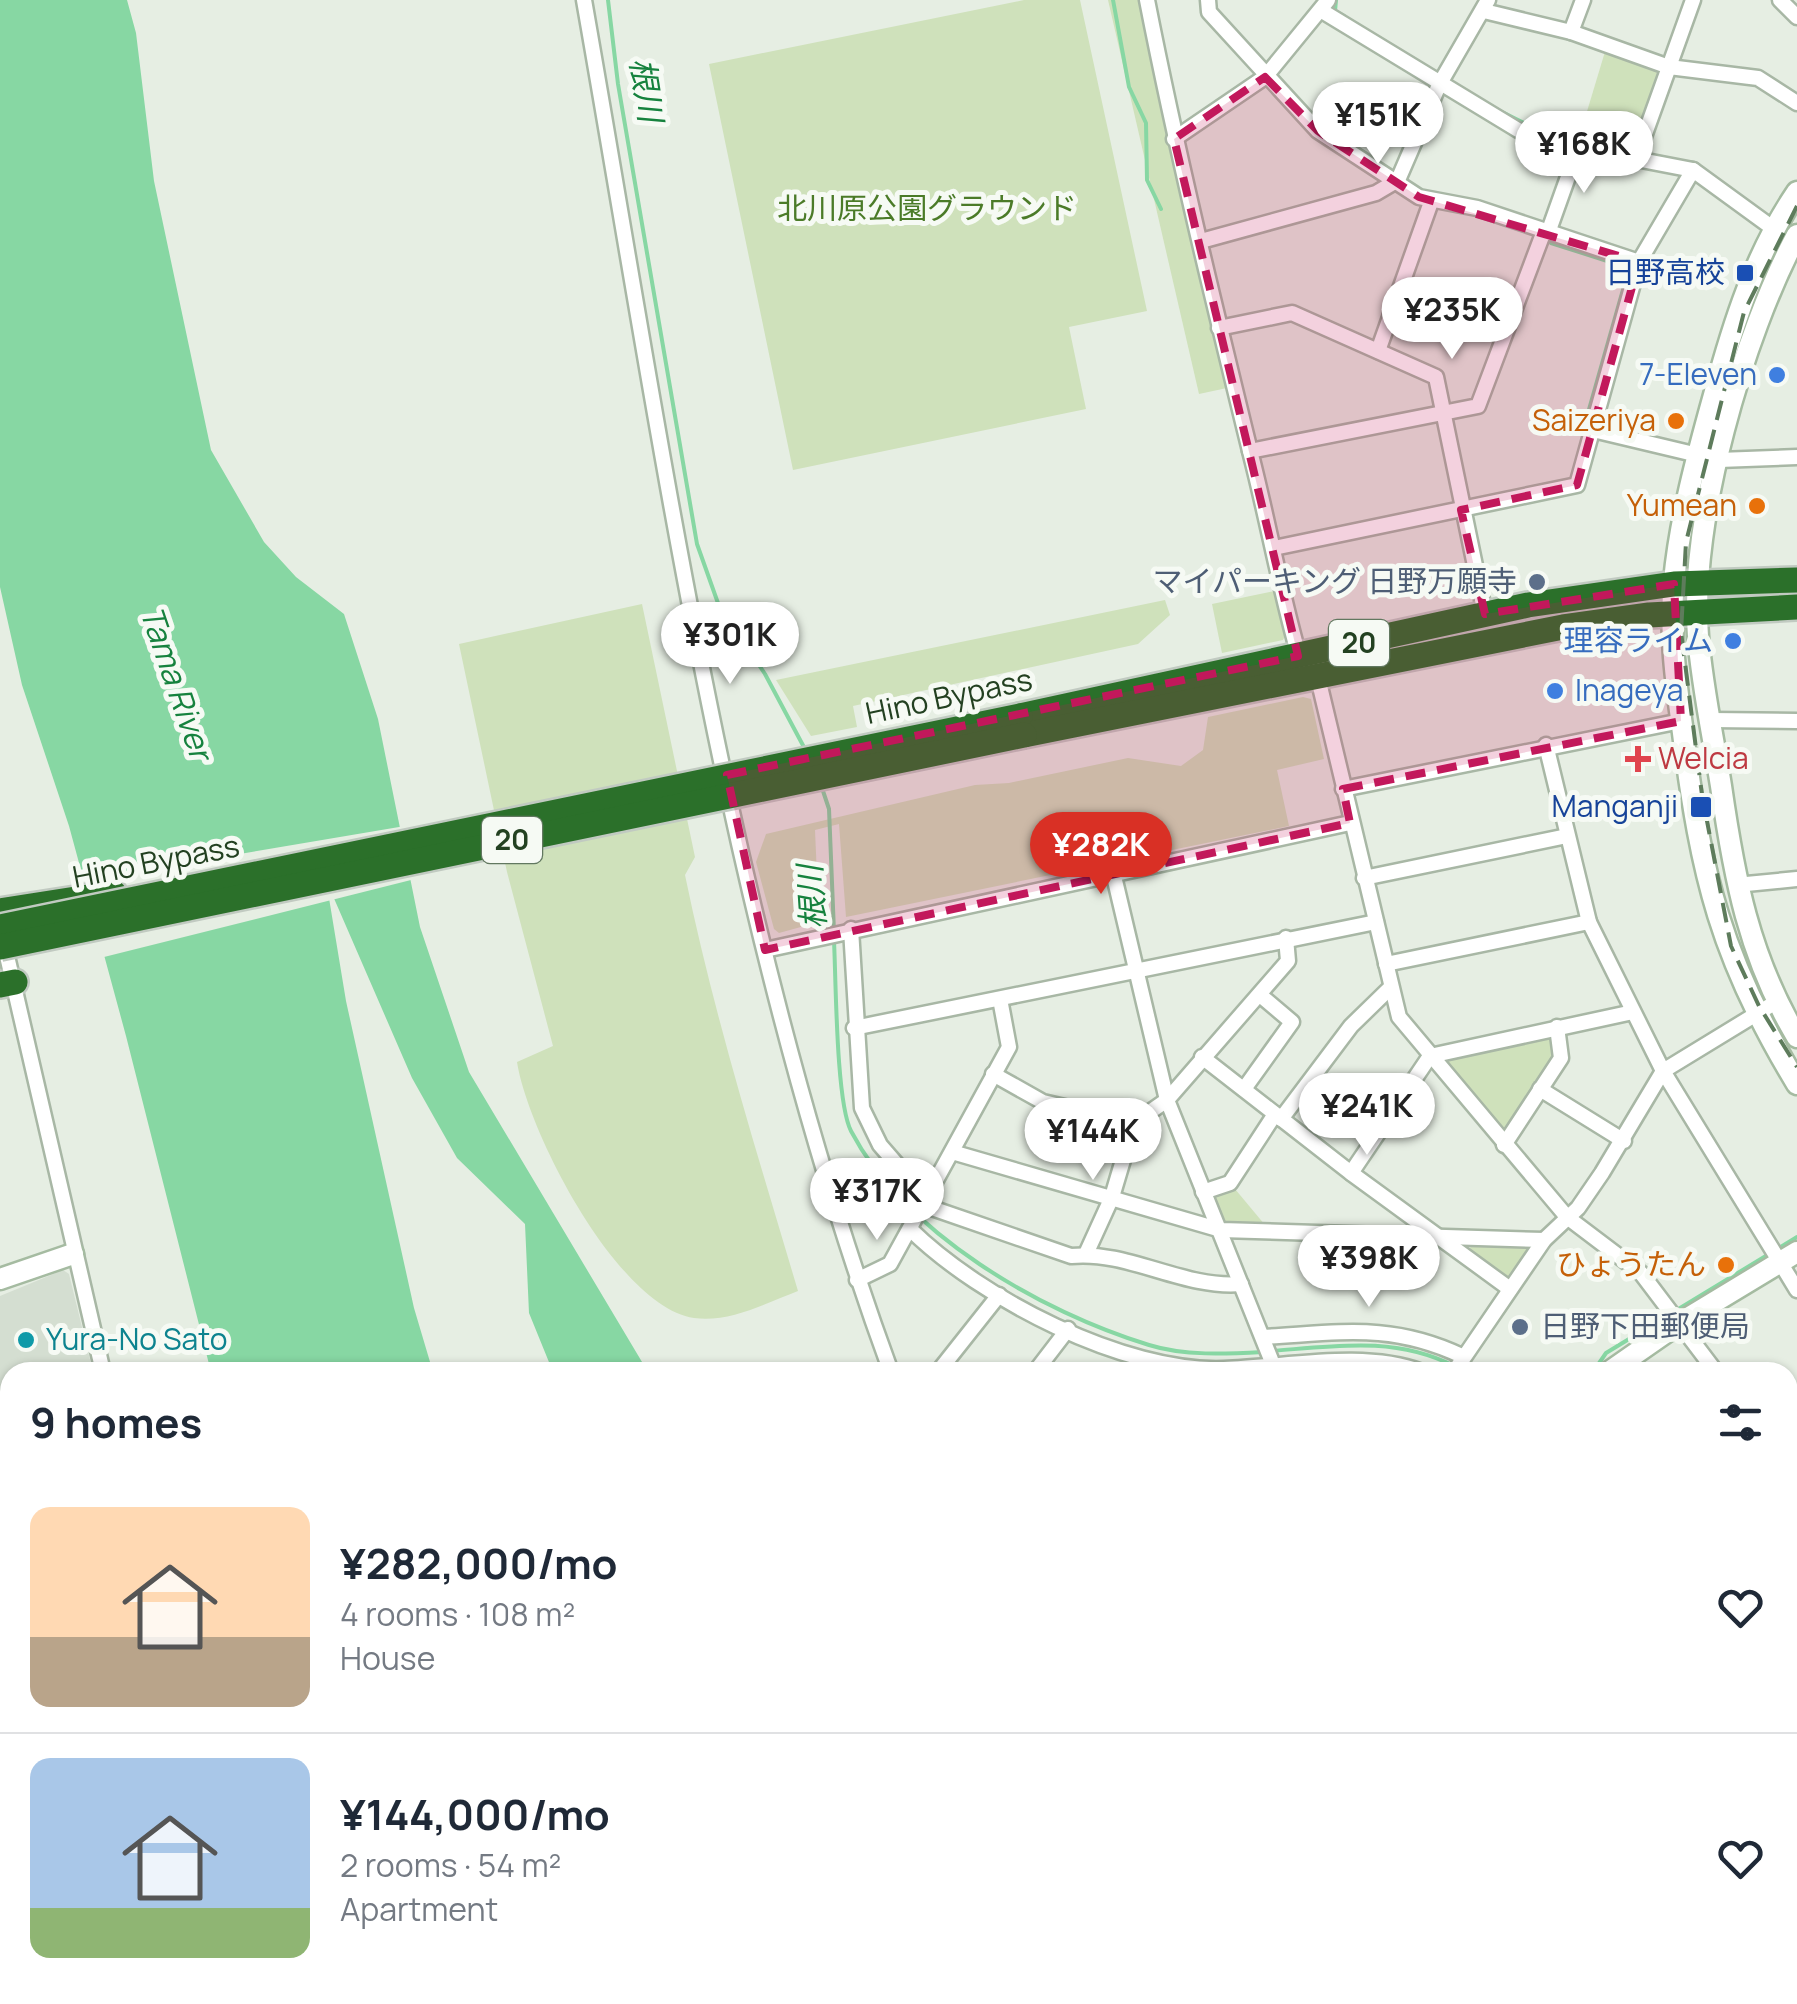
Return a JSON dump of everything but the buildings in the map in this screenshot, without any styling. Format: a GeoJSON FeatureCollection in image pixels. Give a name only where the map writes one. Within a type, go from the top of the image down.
{"type":"FeatureCollection","features":[{"type":"Feature","properties":{"kind":"highway","name":"Hino Bypass"},"geometry":{"type":"LineString","coordinates":[[1308,665],[1484,614],[1686,584],[1797,580]]}},
{"type":"Feature","properties":{"kind":"highway","name":"Hino Bypass"},"geometry":{"type":"LineString","coordinates":[[0,947],[249,887],[1308,665],[1685,612],[1797,607]]}},
{"type":"Feature","properties":{"kind":"highway","name":"Hino Bypass"},"geometry":{"type":"LineString","coordinates":[[0,927],[249,887]]}},
{"type":"Feature","properties":{"kind":"highway"},"geometry":{"type":"LineString","coordinates":[[0,911],[249,887]]}},
{"type":"Feature","properties":{"kind":"highway"},"geometry":{"type":"LineString","coordinates":[[5,977],[249,887]]}},
{"type":"Feature","properties":{"kind":"main road"},"geometry":{"type":"LineString","coordinates":[[1797,192],[1774,229],[1738,310],[1698,456],[1686,584],[1681,722],[1706,881],[1726,950],[1755,1015],[1797,1084]]}},
{"type":"Feature","properties":{"kind":"main road"},"geometry":{"type":"LineString","coordinates":[[1686,584],[1758,316],[1797,234]]}},
{"type":"Feature","properties":{"kind":"main road"},"geometry":{"type":"LineString","coordinates":[[1685,612],[1711,720],[1736,885],[1752,945],[1776,1002],[1797,1037]]}},
{"type":"Feature","properties":{"kind":"main road"},"geometry":{"type":"LineString","coordinates":[[0,1279],[73,1254]]}},
{"type":"Feature","properties":{"kind":"main road"},"geometry":{"type":"LineString","coordinates":[[1621,1362],[1674,1318],[1782,1254]]}},
{"type":"Feature","properties":{"kind":"street"},"geometry":{"type":"LineString","coordinates":[[584,0],[656,432],[765,950],[805,1113],[856,1280],[886,1362]]}},
{"type":"Feature","properties":{"kind":"street"},"geometry":{"type":"LineString","coordinates":[[1147,0],[1218,328],[1274,548],[1343,789],[1398,1017],[1567,1216],[1641,1273],[1708,1362]]}},
{"type":"Feature","properties":{"kind":"street"},"geometry":{"type":"LineString","coordinates":[[1208,0],[1208,12],[1318,131],[1431,202],[1477,208],[1638,262]]}},
{"type":"Feature","properties":{"kind":"street"},"geometry":{"type":"LineString","coordinates":[[1570,32],[1583,0]]}},
{"type":"Feature","properties":{"kind":"street"},"geometry":{"type":"LineString","coordinates":[[1636,159],[1693,0]]}},
{"type":"Feature","properties":{"kind":"street"},"geometry":{"type":"LineString","coordinates":[[1780,0],[1797,16]]}},
{"type":"Feature","properties":{"kind":"street"},"geometry":{"type":"LineString","coordinates":[[1174,138],[1265,76],[1325,5],[1440,86],[1518,130],[1693,170],[1774,229]]}},
{"type":"Feature","properties":{"kind":"street"},"geometry":{"type":"LineString","coordinates":[[1202,241],[1376,194],[1398,180],[1440,86],[1486,5],[1669,67],[1758,78],[1795,99]]}},
{"type":"Feature","properties":{"kind":"street"},"geometry":{"type":"LineString","coordinates":[[1250,451],[1478,406],[1579,146]]}},
{"type":"Feature","properties":{"kind":"street"},"geometry":{"type":"LineString","coordinates":[[1274,548],[1577,485],[1638,262],[1693,170]]}},
{"type":"Feature","properties":{"kind":"street"},"geometry":{"type":"LineString","coordinates":[[1378,351],[1431,202]]}},
{"type":"Feature","properties":{"kind":"street"},"geometry":{"type":"LineString","coordinates":[[1218,328],[1292,313],[1436,377],[1484,614]]}},
{"type":"Feature","properties":{"kind":"street"},"geometry":{"type":"LineString","coordinates":[[1593,430],[1720,460],[1797,457]]}},
{"type":"Feature","properties":{"kind":"street"},"geometry":{"type":"LineString","coordinates":[[1711,720],[1797,721]]}},
{"type":"Feature","properties":{"kind":"street"},"geometry":{"type":"LineString","coordinates":[[1343,789],[1546,745],[1681,722]]}},
{"type":"Feature","properties":{"kind":"street"},"geometry":{"type":"LineString","coordinates":[[1546,745],[1589,922],[1663,1071],[1782,1254],[1797,1290]]}},
{"type":"Feature","properties":{"kind":"street"},"geometry":{"type":"LineString","coordinates":[[765,950],[1350,823]]}},
{"type":"Feature","properties":{"kind":"street"},"geometry":{"type":"LineString","coordinates":[[1364,878],[1568,836]]}},
{"type":"Feature","properties":{"kind":"street"},"geometry":{"type":"LineString","coordinates":[[1114,872],[1167,1100],[1272,1362]]}},
{"type":"Feature","properties":{"kind":"street"},"geometry":{"type":"LineString","coordinates":[[1736,885],[1797,878]]}},
{"type":"Feature","properties":{"kind":"street"},"geometry":{"type":"LineString","coordinates":[[854,1028],[1376,922]]}},
{"type":"Feature","properties":{"kind":"street"},"geometry":{"type":"LineString","coordinates":[[1386,964],[1589,922]]}},
{"type":"Feature","properties":{"kind":"street"},"geometry":{"type":"LineString","coordinates":[[0,927],[5,977],[100,1362]]}},
{"type":"Feature","properties":{"kind":"street"},"geometry":{"type":"LineString","coordinates":[[847,930],[857,1079],[866,1120],[924,1203],[993,1232],[1071,1256],[1086,1254],[1225,1286],[1241,1284]]}},
{"type":"Feature","properties":{"kind":"street"},"geometry":{"type":"LineString","coordinates":[[1086,1254],[1112,1197],[1134,1123],[1167,1100],[1288,961],[1286,938]]}},
{"type":"Feature","properties":{"kind":"street"},"geometry":{"type":"LineString","coordinates":[[1203,1192],[1230,1183],[1351,1026],[1392,987]]}},
{"type":"Feature","properties":{"kind":"street"},"geometry":{"type":"LineString","coordinates":[[1244,1089],[1292,1022],[1260,995]]}},
{"type":"Feature","properties":{"kind":"street"},"geometry":{"type":"LineString","coordinates":[[856,1280],[890,1264],[1010,1046],[1000,999]]}},
{"type":"Feature","properties":{"kind":"street"},"geometry":{"type":"LineString","coordinates":[[1459,1362],[1544,1240],[1578,1208],[1624,1142],[1663,1071],[1776,1002]]}},
{"type":"Feature","properties":{"kind":"street"},"geometry":{"type":"LineString","coordinates":[[1350,1174],[1430,1056],[1634,1012]]}},
{"type":"Feature","properties":{"kind":"street"},"geometry":{"type":"LineString","coordinates":[[1504,1146],[1561,1058],[1557,1027]]}},
{"type":"Feature","properties":{"kind":"street"},"geometry":{"type":"LineString","coordinates":[[1202,1057],[1350,1174],[1510,1289]]}},
{"type":"Feature","properties":{"kind":"street"},"geometry":{"type":"LineString","coordinates":[[993,1074],[1043,1102],[1134,1123]]}},
{"type":"Feature","properties":{"kind":"street"},"geometry":{"type":"LineString","coordinates":[[1540,1089],[1624,1142]]}},
{"type":"Feature","properties":{"kind":"street"},"geometry":{"type":"LineString","coordinates":[[952,1152],[1220,1230],[1544,1240]]}},
{"type":"Feature","properties":{"kind":"street"},"geometry":{"type":"LineString","coordinates":[[911,1227],[950,1266],[1130,1362]]}},
{"type":"Feature","properties":{"kind":"street"},"geometry":{"type":"LineString","coordinates":[[1333,1234],[1334,1262]]}},
{"type":"Feature","properties":{"kind":"street"},"geometry":{"type":"LineString","coordinates":[[1394,1235],[1394,1271]]}},
{"type":"Feature","properties":{"kind":"street"},"geometry":{"type":"LineString","coordinates":[[946,1362],[999,1295]]}},
{"type":"Feature","properties":{"kind":"street"},"geometry":{"type":"LineString","coordinates":[[1043,1362],[1068,1329]]}},
{"type":"Feature","properties":{"kind":"street"},"geometry":{"type":"LineString","coordinates":[[1264,1340],[1394,1332],[1422,1338],[1462,1356]]}},
{"type":"Feature","properties":{"kind":"highlighted area"},"geometry":{"type":"Polygon","coordinates":[[[1265,77],[1318,131],[1419,197],[1639,262],[1577,485],[1461,510],[1485,614],[1674,584],[1681,721],[1343,789],[1350,823],[765,950],[727,775],[1298,656],[1174,139],[1265,77]]]}},
{"type":"Feature","properties":{"kind":"shaded area"},"geometry":{"type":"Polygon","coordinates":[[[63,1270],[69,1274],[91,1362],[0,1362],[0,1296],[63,1270]]]}},
{"type":"Feature","properties":{"kind":"green space","name":"北川原公園グラウンド"},"geometry":{"type":"Polygon","coordinates":[[[1024,0],[1080,0],[1147,311],[1069,327],[1086,409],[793,470],[709,64],[1024,0]]]}},
{"type":"Feature","properties":{"kind":"green space"},"geometry":{"type":"Polygon","coordinates":[[[1108,0],[1139,0],[1227,388],[1199,394],[1108,0]]]}},
{"type":"Feature","properties":{"kind":"green space"},"geometry":{"type":"Polygon","coordinates":[[[1607,45],[1669,67],[1634,154],[1579,138],[1607,45]]]}},
{"type":"Feature","properties":{"kind":"green space"},"geometry":{"type":"Polygon","coordinates":[[[1275,591],[1286,634],[1283,640],[1222,653],[1212,604],[1275,591]]]}},
{"type":"Feature","properties":{"kind":"green space"},"geometry":{"type":"Polygon","coordinates":[[[1165,600],[1170,615],[1138,644],[853,706],[857,727],[811,736],[776,680],[1165,600]]]}},
{"type":"Feature","properties":{"kind":"green space"},"geometry":{"type":"Polygon","coordinates":[[[642,604],[695,857],[685,875],[696,928],[798,1291],[721,1318],[694,1318],[665,1307],[636,1283],[607,1251],[581,1212],[539,1130],[517,1062],[553,1046],[507,872],[459,644],[642,604]]]}},
{"type":"Feature","properties":{"kind":"green space"},"geometry":{"type":"Polygon","coordinates":[[[1303,697],[1311,699],[1324,759],[1277,770],[1289,826],[846,917],[839,824],[815,830],[819,922],[779,933],[774,929],[756,862],[766,834],[975,785],[1009,783],[1128,758],[1181,766],[1203,750],[1208,717],[1303,697]]]}},
{"type":"Feature","properties":{"kind":"green space"},"geometry":{"type":"Polygon","coordinates":[[[1557,1027],[1561,1058],[1504,1145],[1430,1056],[1557,1027]]]}},
{"type":"Feature","properties":{"kind":"green space"},"geometry":{"type":"Polygon","coordinates":[[[1230,1183],[1265,1225],[1221,1230],[1203,1192],[1230,1183]]]}},
{"type":"Feature","properties":{"kind":"green space"},"geometry":{"type":"Polygon","coordinates":[[[1471,1245],[1529,1247],[1509,1277],[1470,1249],[1471,1245]]]}},
{"type":"Feature","properties":{"kind":"water","name":"Tama River"},"geometry":{"type":"Polygon","coordinates":[[[0,0],[127,0],[136,33],[154,181],[211,450],[264,542],[296,577],[344,614],[378,719],[420,927],[469,1072],[642,1362],[549,1362],[529,1313],[525,1224],[457,1158],[412,1078],[326,880],[346,1001],[414,1308],[430,1362],[208,1362],[126,1036],[69,826],[22,685],[0,587],[0,0]]]}},
{"type":"Feature","properties":{"kind":"pier"},"geometry":{"type":"Polygon","coordinates":[[[405,826],[415,879],[100,958],[79,881],[405,826]]]}},
{"type":"Feature","properties":{"kind":"waterway","name":"根川"},"geometry":{"type":"LineString","coordinates":[[608,0],[618,84],[697,544],[719,606],[765,674],[806,751]]}},
{"type":"Feature","properties":{"kind":"waterway"},"geometry":{"type":"LineString","coordinates":[[1113,0],[1129,87],[1146,123],[1147,180],[1161,209]]}},
{"type":"Feature","properties":{"kind":"waterway"},"geometry":{"type":"LineString","coordinates":[[1336,0],[1335,11],[1344,16]]}},
{"type":"Feature","properties":{"kind":"waterway"},"geometry":{"type":"LineString","coordinates":[[1496,109],[1524,123],[1586,138]]}},
{"type":"Feature","properties":{"kind":"waterway"},"geometry":{"type":"LineString","coordinates":[[1551,243],[1626,267],[1628,272],[1586,420]]}},
{"type":"Feature","properties":{"kind":"waterway"},"geometry":{"type":"LineString","coordinates":[[1604,425],[1641,434]]}},
{"type":"Feature","properties":{"kind":"waterway"},"geometry":{"type":"LineString","coordinates":[[1741,452],[1752,452]]}},
{"type":"Feature","properties":{"kind":"waterway","name":"根川"},"geometry":{"type":"LineString","coordinates":[[822,788],[829,809],[834,932]]}},
{"type":"Feature","properties":{"kind":"waterway","name":"根川"},"geometry":{"type":"LineString","coordinates":[[834,941],[846,1116],[875,1168],[905,1203],[941,1235],[1021,1290],[1107,1331],[1176,1351],[1263,1352]]}},
{"type":"Feature","properties":{"kind":"waterway"},"geometry":{"type":"LineString","coordinates":[[1600,1362],[1606,1353],[1797,1237]]}},
{"type":"Feature","properties":{"kind":"waterway","name":"根川"},"geometry":{"type":"LineString","coordinates":[[1272,1351],[1365,1345],[1410,1350],[1444,1362]]}},
{"type":"Feature","properties":{"kind":"railway"},"geometry":{"type":"LineString","coordinates":[[1797,206],[1744,312],[1686,542],[1681,632],[1702,795],[1731,946],[1759,1006],[1797,1067]]}},
{"type":"Feature","properties":{"kind":"place","name":"日野高校"},"geometry":{"type":"Point","coordinates":[1745,273]}},
{"type":"Feature","properties":{"kind":"place","name":"7-Eleven"},"geometry":{"type":"Point","coordinates":[1777,375]}},
{"type":"Feature","properties":{"kind":"place","name":"Saizeriya"},"geometry":{"type":"Point","coordinates":[1676,421]}},
{"type":"Feature","properties":{"kind":"place","name":"Yumean"},"geometry":{"type":"Point","coordinates":[1757,506]}},
{"type":"Feature","properties":{"kind":"place","name":"マイパーキング 日野万願寺"},"geometry":{"type":"Point","coordinates":[1537,582]}},
{"type":"Feature","properties":{"kind":"place","name":"理容ライム"},"geometry":{"type":"Point","coordinates":[1733,641]}},
{"type":"Feature","properties":{"kind":"place","name":"Inageya"},"geometry":{"type":"Point","coordinates":[1555,691]}},
{"type":"Feature","properties":{"kind":"place","name":"Welcia"},"geometry":{"type":"Point","coordinates":[1638,759]}},
{"type":"Feature","properties":{"kind":"place","name":"Manganji"},"geometry":{"type":"Point","coordinates":[1701,807]}},
{"type":"Feature","properties":{"kind":"place","name":"ひょうたん"},"geometry":{"type":"Point","coordinates":[1726,1265]}},
{"type":"Feature","properties":{"kind":"place","name":"日野下田郵便局"},"geometry":{"type":"Point","coordinates":[1520,1327]}},
{"type":"Feature","properties":{"kind":"place","name":"Yura-No Sato"},"geometry":{"type":"Point","coordinates":[26,1340]}}]}
